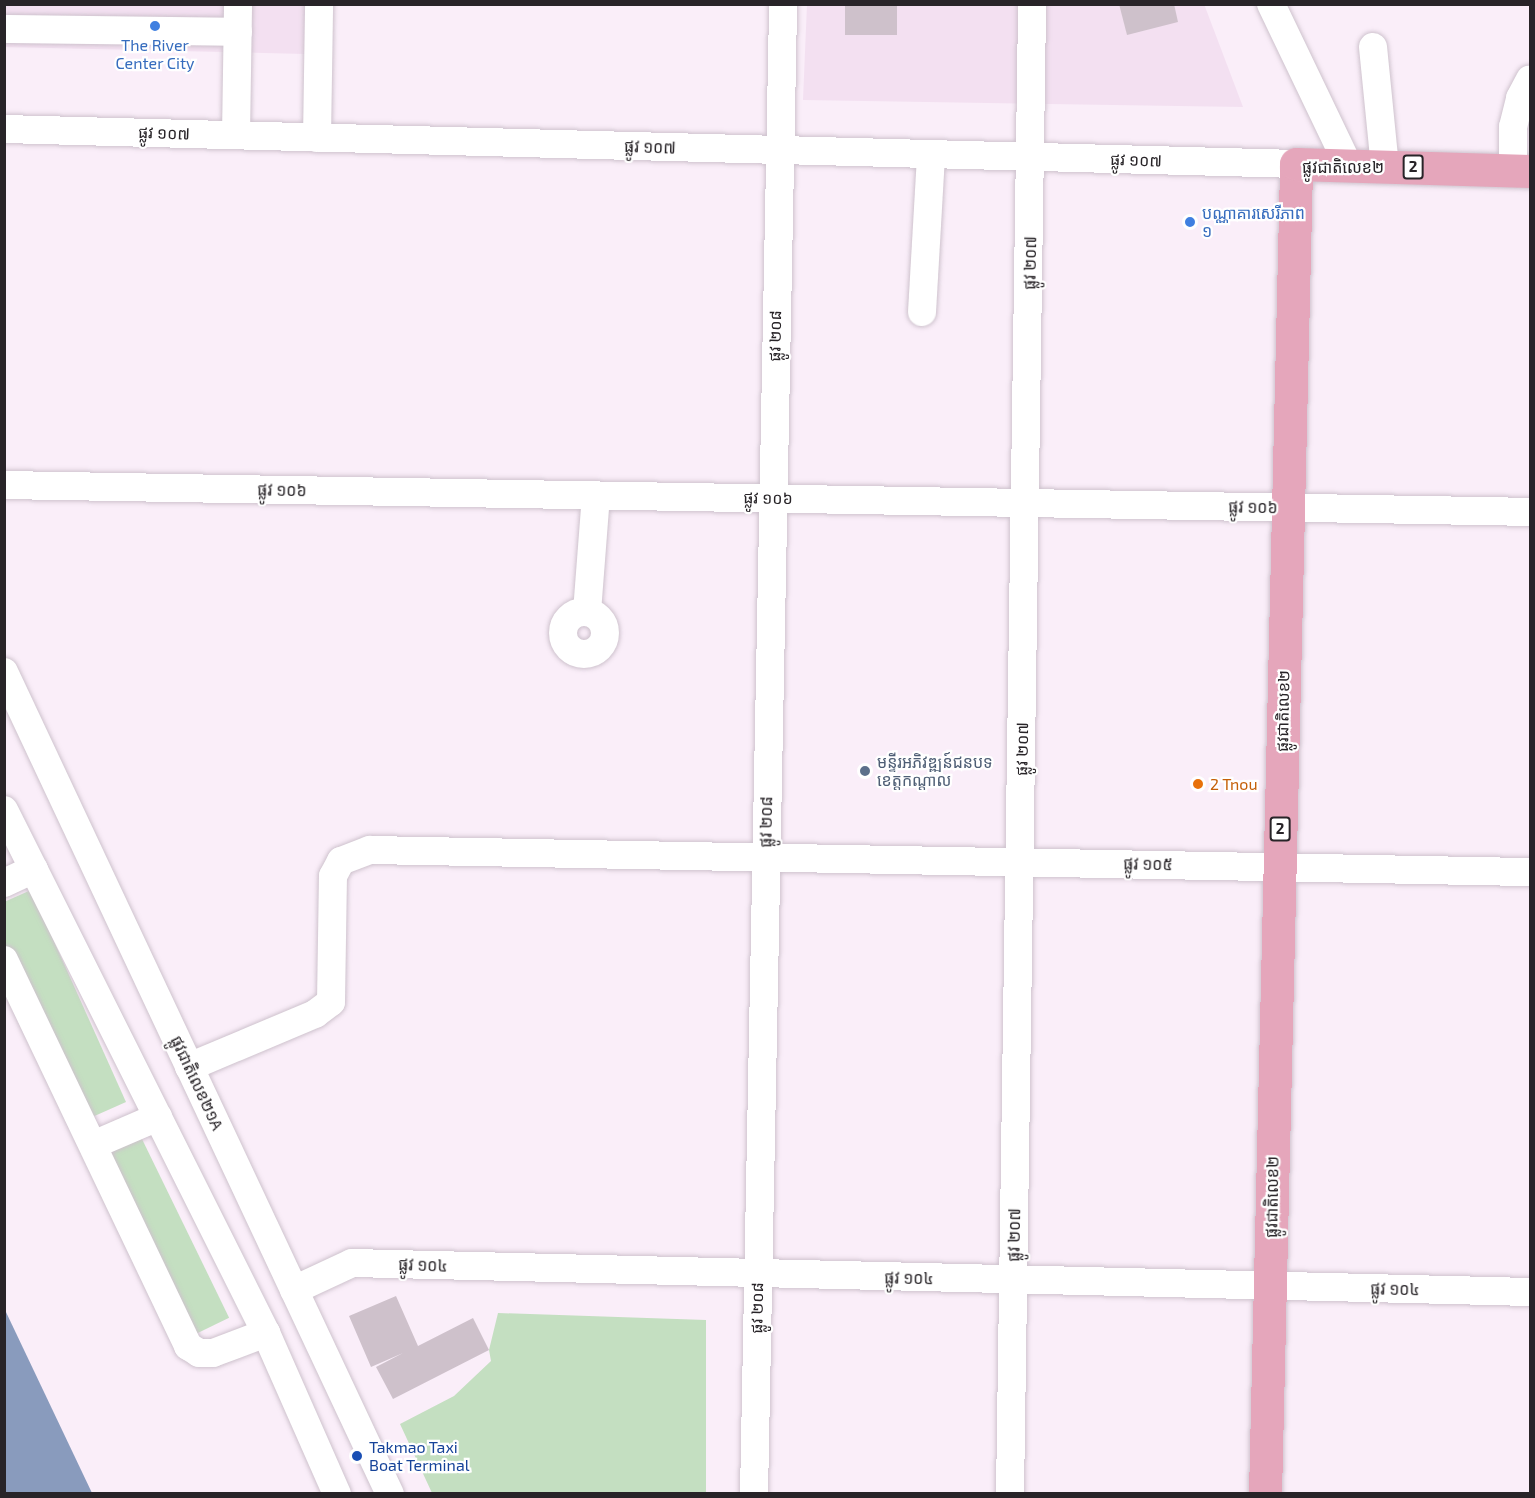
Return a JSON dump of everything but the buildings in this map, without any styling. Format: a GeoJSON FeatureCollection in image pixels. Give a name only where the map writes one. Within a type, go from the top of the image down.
{"type":"FeatureCollection","features":[{"type":"Feature","properties":{"kind":"main road","name":"ផ្លូវជាតិលេខ២"},"geometry":{"type":"LineString","coordinates":[[1265,1494],[1296,164],[1522,170]]}},
{"type":"Feature","properties":{"kind":"street"},"geometry":{"type":"LineString","coordinates":[[317,138],[319,4]]}},
{"type":"Feature","properties":{"kind":"street","name":"ផ្លូវ ២០៨"},"geometry":{"type":"LineString","coordinates":[[754,1494],[778,150],[783,4]]}},
{"type":"Feature","properties":{"kind":"street","name":"ផ្លូវ ២០៧"},"geometry":{"type":"LineString","coordinates":[[1010,1494],[1032,4]]}},
{"type":"Feature","properties":{"kind":"street"},"geometry":{"type":"LineString","coordinates":[[1271,4],[1348,165]]}},
{"type":"Feature","properties":{"kind":"street"},"geometry":{"type":"LineString","coordinates":[[4,29],[238,18],[236,135]]}},
{"type":"Feature","properties":{"kind":"street"},"geometry":{"type":"LineString","coordinates":[[1373,48],[1385,167]]}},
{"type":"Feature","properties":{"kind":"street"},"geometry":{"type":"LineString","coordinates":[[1522,170],[1513,128],[1520,98],[1530,79]]}},
{"type":"Feature","properties":{"kind":"street","name":"ផ្លូវ ១០៧"},"geometry":{"type":"LineString","coordinates":[[4,129],[931,156],[1296,164]]}},
{"type":"Feature","properties":{"kind":"street"},"geometry":{"type":"LineString","coordinates":[[922,312],[931,156]]}},
{"type":"Feature","properties":{"kind":"street","name":"ផ្លូវ ១០៦"},"geometry":{"type":"LineString","coordinates":[[4,485],[1530,512]]}},
{"type":"Feature","properties":{"kind":"street"},"geometry":{"type":"LineString","coordinates":[[587,612],[596,495]]}},
{"type":"Feature","properties":{"kind":"street","name":"ផ្លូវជាតិលេខ២១A"},"geometry":{"type":"LineString","coordinates":[[4,672],[390,1494]]}},
{"type":"Feature","properties":{"kind":"street"},"geometry":{"type":"LineString","coordinates":[[4,810],[266,1333],[337,1494]]}},
{"type":"Feature","properties":{"kind":"street","name":"ផ្លូវ ១០៥"},"geometry":{"type":"LineString","coordinates":[[189,1067],[315,1014],[331,1002],[333,876],[341,861],[370,850],[765,855],[1530,872]]}},
{"type":"Feature","properties":{"kind":"street"},"geometry":{"type":"LineString","coordinates":[[4,883],[34,869]]}},
{"type":"Feature","properties":{"kind":"street"},"geometry":{"type":"LineString","coordinates":[[4,960],[188,1346],[199,1353],[213,1353],[266,1333]]}},
{"type":"Feature","properties":{"kind":"street"},"geometry":{"type":"LineString","coordinates":[[93,1145],[158,1117]]}},
{"type":"Feature","properties":{"kind":"street","name":"ផ្លូវ ១០៤"},"geometry":{"type":"LineString","coordinates":[[294,1290],[352,1263],[758,1275],[1530,1292]]}},
{"type":"Feature","properties":{"kind":"shaded area"},"geometry":{"type":"Polygon","coordinates":[[[1204,4],[1243,107],[803,100],[807,5],[1204,4]]]}},
{"type":"Feature","properties":{"kind":"shaded area","name":"The River Center City"},"geometry":{"type":"Polygon","coordinates":[[[5,5],[305,5],[305,54],[5,47],[5,5]]]}},
{"type":"Feature","properties":{"kind":"green space"},"geometry":{"type":"Polygon","coordinates":[[[31,890],[126,1102],[81,1122],[5,951],[4,902],[31,890]]]}},
{"type":"Feature","properties":{"kind":"green space"},"geometry":{"type":"Polygon","coordinates":[[[141,1137],[229,1318],[190,1337],[101,1156],[141,1137]]]}},
{"type":"Feature","properties":{"kind":"green space"},"geometry":{"type":"Polygon","coordinates":[[[498,1313],[706,1320],[706,1493],[432,1493],[400,1424],[454,1396],[491,1361],[489,1350],[498,1313]]]}},
{"type":"Feature","properties":{"kind":"water"},"geometry":{"type":"Polygon","coordinates":[[[5,1310],[92,1493],[5,1493],[5,1310]]]}},
{"type":"Feature","properties":{"kind":"place","name":"The River Center City"},"geometry":{"type":"Point","coordinates":[155,26]}},
{"type":"Feature","properties":{"kind":"place","name":"បណ្ណាគារសេរីភាព ១"},"geometry":{"type":"Point","coordinates":[1190,222]}},
{"type":"Feature","properties":{"kind":"place","name":"មន្ទីរអភិវឌ្ឍន៍ជនបទ ខេត្តកណ្តាល"},"geometry":{"type":"Point","coordinates":[865,771]}},
{"type":"Feature","properties":{"kind":"place","name":"2 Tnou"},"geometry":{"type":"Point","coordinates":[1198,784]}},
{"type":"Feature","properties":{"kind":"place","name":"Takmao Taxi Boat Terminal"},"geometry":{"type":"Point","coordinates":[357,1456]}}]}
